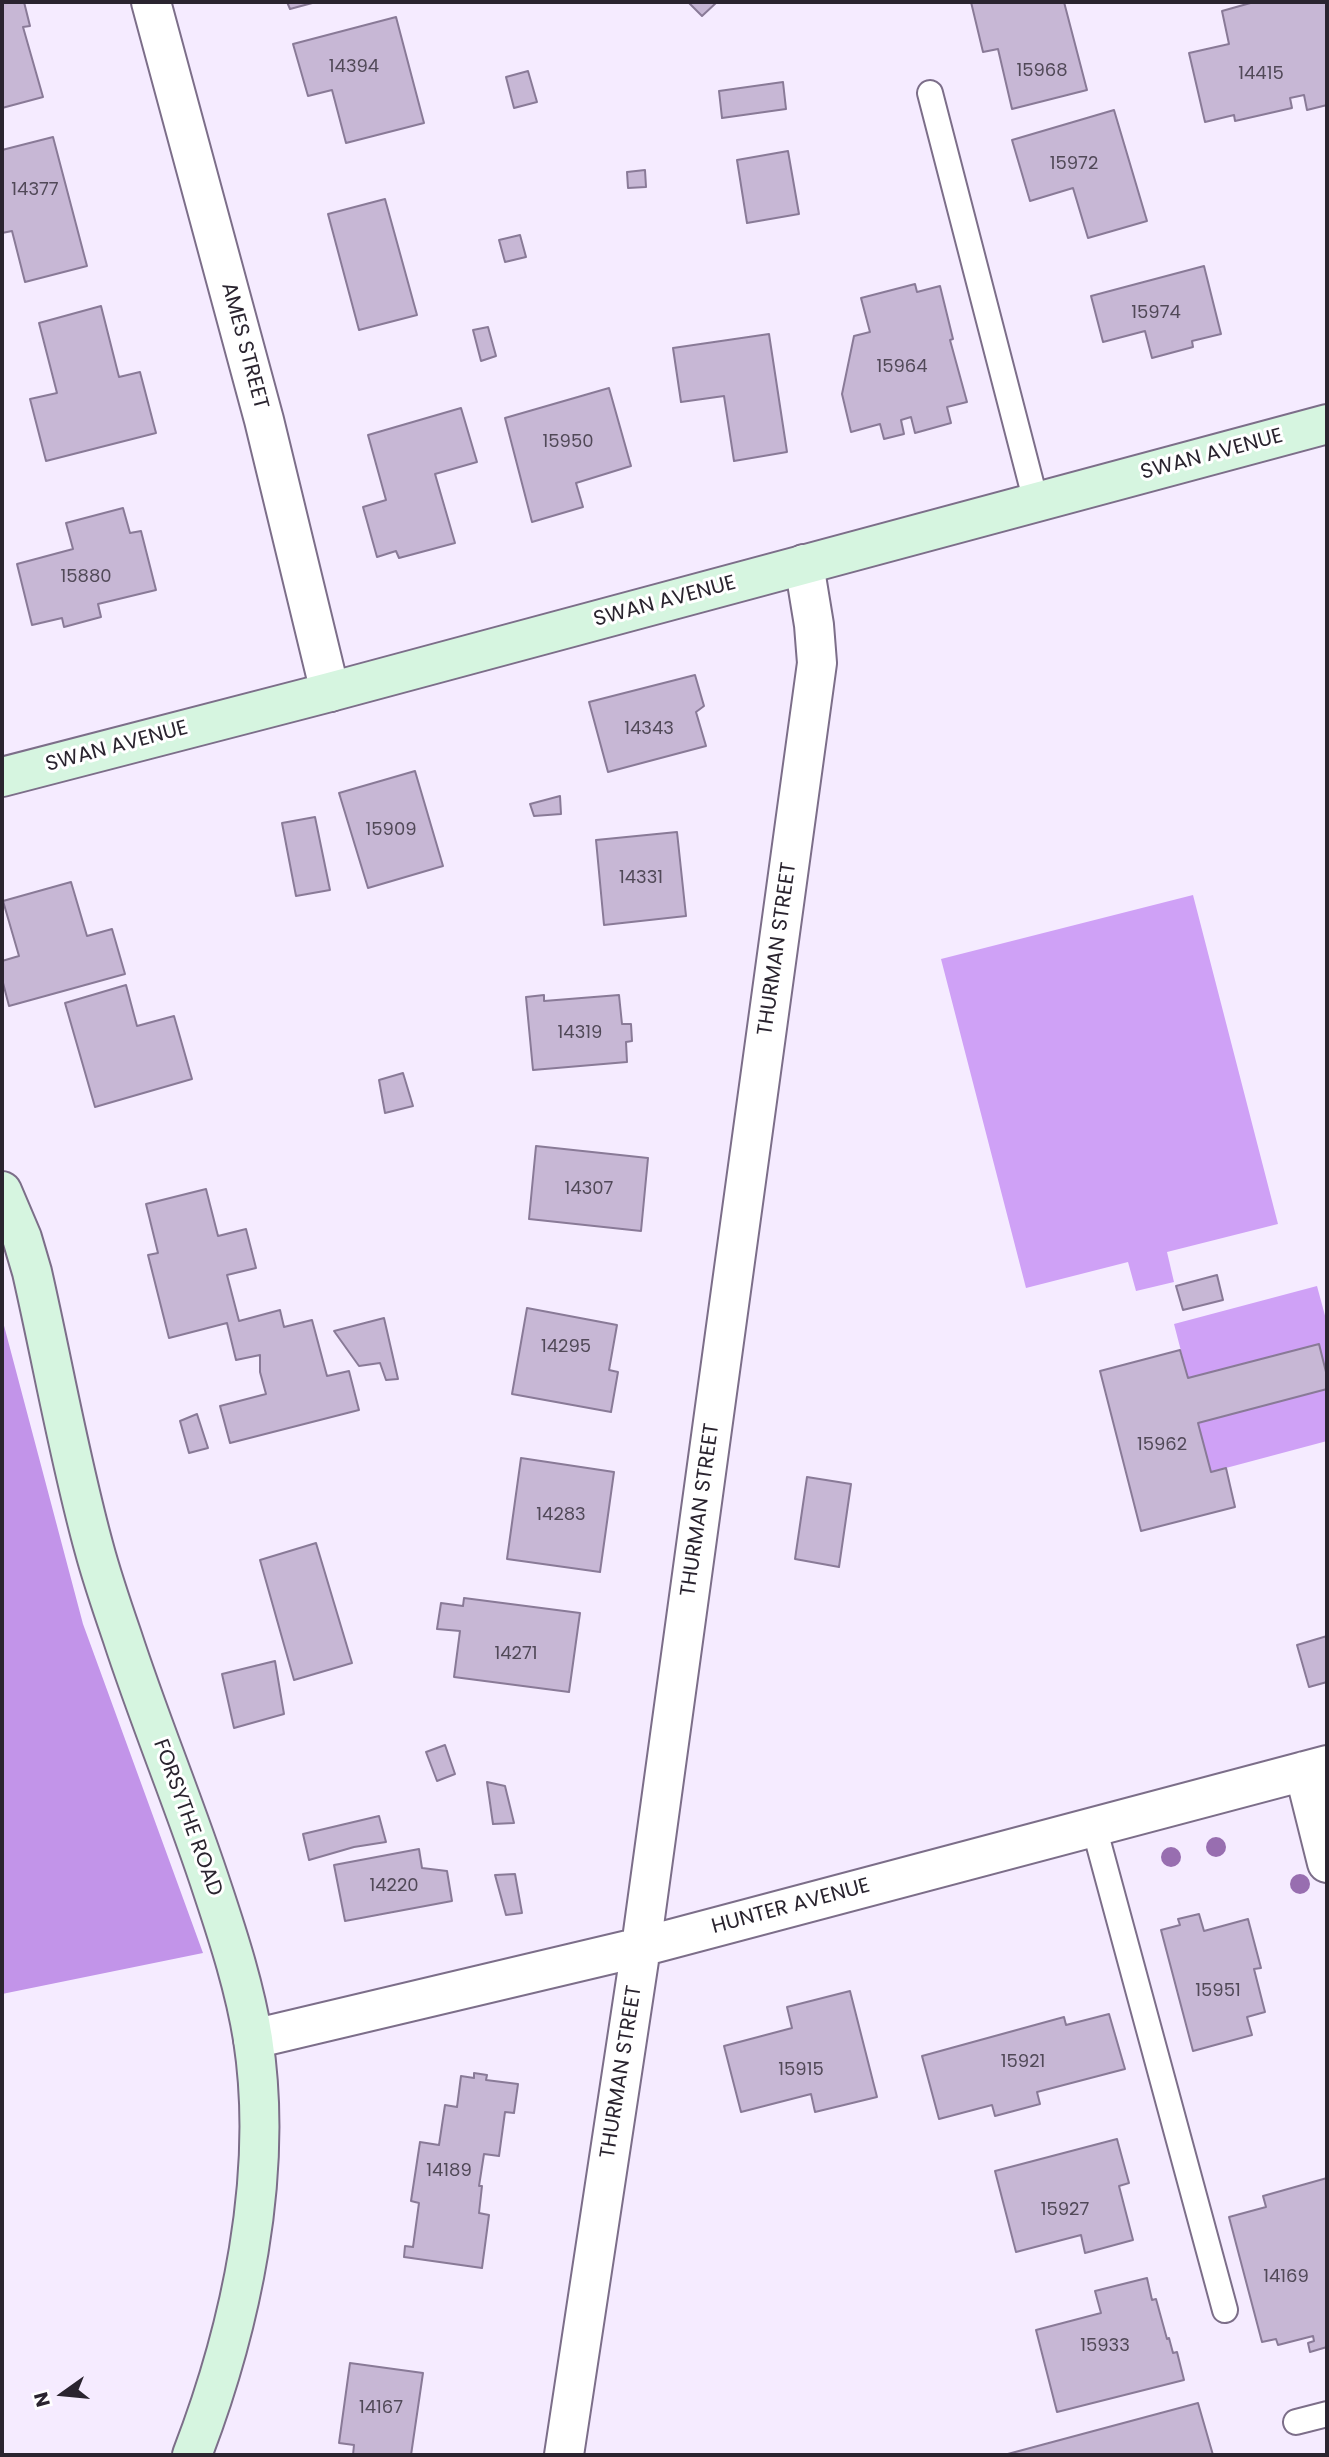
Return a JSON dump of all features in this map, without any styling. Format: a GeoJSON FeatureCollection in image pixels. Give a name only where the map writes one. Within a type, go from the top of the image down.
{"type":"FeatureCollection","features":[{"type":"Feature","properties":{"kind":"street","name":"AMES STREET"},"geometry":{"type":"LineString","coordinates":[[151,2],[264,420],[330,692]]}},
{"type":"Feature","properties":{"kind":"street","name":"SWAN AVENUE"},"geometry":{"type":"LineString","coordinates":[[2,777],[330,692],[1327,424]]}},
{"type":"Feature","properties":{"kind":"street","name":"THURMAN STREET"},"geometry":{"type":"LineString","coordinates":[[564,2455],[641,1947],[817,663],[804,564]]}},
{"type":"Feature","properties":{"kind":"street","name":"FORSYTHE ROAD"},"geometry":{"type":"LineString","coordinates":[[2,1191],[22,1238],[32,1272],[94,1550],[225,1927],[244,1994],[253,2039],[259,2094],[258,2153],[249,2246],[223,2364],[192,2455]]}},
{"type":"Feature","properties":{"kind":"street","name":"HUNTER AVENUE"},"geometry":{"type":"LineString","coordinates":[[253,2039],[641,1947],[1316,1768]]}},
{"type":"Feature","properties":{"kind":"street"},"geometry":{"type":"LineString","coordinates":[[1316,1768],[1327,1863]]}},
{"type":"Feature","properties":{"kind":"lane"},"geometry":{"type":"LineString","coordinates":[[930,93],[1036,502]]}},
{"type":"Feature","properties":{"kind":"lane"},"geometry":{"type":"LineString","coordinates":[[1094,1827],[1224,2310]]}},
{"type":"Feature","properties":{"kind":"lane"},"geometry":{"type":"LineString","coordinates":[[1296,2422],[1327,2413]]}},
{"type":"Feature","properties":{"kind":"shaded area"},"geometry":{"type":"Polygon","coordinates":[[[1193,895],[1278,1224],[1167,1252],[1174,1282],[1136,1291],[1128,1262],[1026,1288],[941,959],[1193,895]]]}},
{"type":"Feature","properties":{"kind":"shaded area"},"geometry":{"type":"Polygon","coordinates":[[[1317,1286],[1327,1323],[1327,1376],[1318,1344],[1188,1378],[1174,1324],[1317,1286]]]}},
{"type":"Feature","properties":{"kind":"shaded area"},"geometry":{"type":"Polygon","coordinates":[[[2,1318],[83,1624],[203,1953],[2,1994],[2,1318]]]}},
{"type":"Feature","properties":{"kind":"shaded area"},"geometry":{"type":"Polygon","coordinates":[[[1327,1389],[1327,1441],[1211,1472],[1198,1423],[1327,1389]]]}},
{"type":"Feature","properties":{"kind":"building"},"geometry":{"type":"Polygon","coordinates":[[[2,2],[24,2],[30,26],[23,27],[43,97],[2,108],[2,2]]]}},
{"type":"Feature","properties":{"kind":"building"},"geometry":{"type":"Polygon","coordinates":[[[287,2],[316,2],[290,9],[287,2]]]}},
{"type":"Feature","properties":{"kind":"building"},"geometry":{"type":"Polygon","coordinates":[[[688,2],[717,2],[702,16],[688,2]]]}},
{"type":"Feature","properties":{"kind":"building"},"geometry":{"type":"Polygon","coordinates":[[[971,2],[1064,2],[1087,90],[1012,109],[998,49],[983,52],[971,2]]]}},
{"type":"Feature","properties":{"kind":"building"},"geometry":{"type":"Polygon","coordinates":[[[1254,2],[1327,2],[1327,105],[1307,110],[1304,95],[1290,98],[1292,108],[1235,121],[1234,115],[1205,122],[1189,53],[1229,44],[1222,11],[1254,2]]]}},
{"type":"Feature","properties":{"kind":"building"},"geometry":{"type":"Polygon","coordinates":[[[396,17],[424,123],[346,143],[332,90],[308,96],[293,44],[396,17]]]}},
{"type":"Feature","properties":{"kind":"building"},"geometry":{"type":"Polygon","coordinates":[[[528,71],[537,102],[514,108],[506,77],[528,71]]]}},
{"type":"Feature","properties":{"kind":"building"},"geometry":{"type":"Polygon","coordinates":[[[783,82],[786,109],[722,118],[719,91],[783,82]]]}},
{"type":"Feature","properties":{"kind":"building"},"geometry":{"type":"Polygon","coordinates":[[[1114,110],[1147,221],[1088,238],[1073,188],[1030,201],[1012,140],[1114,110]]]}},
{"type":"Feature","properties":{"kind":"building"},"geometry":{"type":"Polygon","coordinates":[[[53,137],[87,266],[25,282],[12,231],[2,233],[2,150],[53,137]]]}},
{"type":"Feature","properties":{"kind":"building"},"geometry":{"type":"Polygon","coordinates":[[[788,151],[799,214],[747,223],[737,160],[788,151]]]}},
{"type":"Feature","properties":{"kind":"building"},"geometry":{"type":"Polygon","coordinates":[[[645,170],[646,187],[628,188],[627,172],[645,170]]]}},
{"type":"Feature","properties":{"kind":"building"},"geometry":{"type":"Polygon","coordinates":[[[385,199],[417,315],[359,330],[328,214],[385,199]]]}},
{"type":"Feature","properties":{"kind":"building"},"geometry":{"type":"Polygon","coordinates":[[[520,235],[526,257],[505,262],[499,240],[520,235]]]}},
{"type":"Feature","properties":{"kind":"building"},"geometry":{"type":"Polygon","coordinates":[[[1204,266],[1221,334],[1192,341],[1193,347],[1152,358],[1145,331],[1103,342],[1091,296],[1204,266]]]}},
{"type":"Feature","properties":{"kind":"building"},"geometry":{"type":"Polygon","coordinates":[[[915,284],[917,292],[940,286],[953,339],[950,340],[967,402],[947,407],[951,423],[915,433],[911,417],[901,420],[904,434],[884,439],[880,424],[851,432],[842,394],[854,336],[870,332],[861,298],[915,284]]]}},
{"type":"Feature","properties":{"kind":"building"},"geometry":{"type":"Polygon","coordinates":[[[101,306],[119,377],[140,372],[156,433],[46,461],[30,399],[57,393],[39,323],[101,306]]]}},
{"type":"Feature","properties":{"kind":"building"},"geometry":{"type":"Polygon","coordinates":[[[488,327],[496,356],[481,361],[473,330],[488,327]]]}},
{"type":"Feature","properties":{"kind":"building"},"geometry":{"type":"Polygon","coordinates":[[[769,334],[787,452],[734,461],[724,396],[681,402],[673,348],[769,334]]]}},
{"type":"Feature","properties":{"kind":"building"},"geometry":{"type":"Polygon","coordinates":[[[609,388],[631,466],[576,483],[583,507],[532,522],[505,418],[609,388]]]}},
{"type":"Feature","properties":{"kind":"building"},"geometry":{"type":"Polygon","coordinates":[[[461,408],[477,462],[435,474],[455,543],[399,558],[396,551],[377,557],[363,507],[386,500],[368,435],[461,408]]]}},
{"type":"Feature","properties":{"kind":"building"},"geometry":{"type":"Polygon","coordinates":[[[123,508],[130,533],[141,531],[156,590],[98,604],[101,617],[64,627],[62,618],[32,625],[17,564],[73,549],[66,523],[123,508]]]}},
{"type":"Feature","properties":{"kind":"building"},"geometry":{"type":"Polygon","coordinates":[[[695,675],[704,706],[696,712],[706,746],[608,772],[589,702],[695,675]]]}},
{"type":"Feature","properties":{"kind":"building"},"geometry":{"type":"Polygon","coordinates":[[[415,771],[443,866],[368,888],[339,793],[415,771]]]}},
{"type":"Feature","properties":{"kind":"building"},"geometry":{"type":"Polygon","coordinates":[[[560,796],[561,814],[534,816],[530,804],[560,796]]]}},
{"type":"Feature","properties":{"kind":"building"},"geometry":{"type":"Polygon","coordinates":[[[315,817],[330,890],[296,896],[282,823],[315,817]]]}},
{"type":"Feature","properties":{"kind":"building"},"geometry":{"type":"Polygon","coordinates":[[[677,832],[686,916],[604,925],[596,840],[677,832]]]}},
{"type":"Feature","properties":{"kind":"building"},"geometry":{"type":"Polygon","coordinates":[[[71,882],[87,936],[112,929],[125,974],[9,1006],[2,979],[2,961],[19,956],[3,901],[71,882]]]}},
{"type":"Feature","properties":{"kind":"building"},"geometry":{"type":"Polygon","coordinates":[[[126,985],[137,1026],[174,1016],[192,1079],[95,1107],[65,1003],[126,985]]]}},
{"type":"Feature","properties":{"kind":"building"},"geometry":{"type":"Polygon","coordinates":[[[544,995],[544,1001],[619,995],[622,1024],[631,1024],[632,1041],[626,1042],[627,1062],[533,1070],[526,997],[544,995]]]}},
{"type":"Feature","properties":{"kind":"building"},"geometry":{"type":"Polygon","coordinates":[[[403,1073],[413,1106],[385,1113],[379,1080],[403,1073]]]}},
{"type":"Feature","properties":{"kind":"building"},"geometry":{"type":"Polygon","coordinates":[[[536,1146],[648,1158],[641,1231],[529,1219],[536,1146]]]}},
{"type":"Feature","properties":{"kind":"building"},"geometry":{"type":"Polygon","coordinates":[[[206,1189],[218,1236],[246,1229],[256,1268],[227,1275],[239,1321],[280,1310],[284,1327],[312,1320],[327,1376],[349,1371],[359,1410],[230,1443],[220,1406],[266,1394],[260,1372],[260,1355],[236,1360],[227,1323],[169,1338],[148,1255],[158,1253],[146,1204],[206,1189]]]}},
{"type":"Feature","properties":{"kind":"building"},"geometry":{"type":"Polygon","coordinates":[[[1217,1275],[1223,1300],[1183,1310],[1176,1286],[1217,1275]]]}},
{"type":"Feature","properties":{"kind":"building"},"geometry":{"type":"Polygon","coordinates":[[[527,1308],[617,1325],[609,1370],[618,1372],[611,1412],[512,1394],[527,1308]]]}},
{"type":"Feature","properties":{"kind":"building"},"geometry":{"type":"Polygon","coordinates":[[[384,1318],[398,1379],[386,1380],[380,1363],[359,1366],[334,1331],[384,1318]]]}},
{"type":"Feature","properties":{"kind":"building"},"geometry":{"type":"Polygon","coordinates":[[[1319,1344],[1327,1376],[1327,1389],[1198,1423],[1211,1472],[1226,1468],[1235,1507],[1141,1531],[1100,1371],[1180,1350],[1188,1378],[1319,1344]]]}},
{"type":"Feature","properties":{"kind":"building"},"geometry":{"type":"Polygon","coordinates":[[[197,1414],[208,1448],[189,1453],[180,1421],[197,1414]]]}},
{"type":"Feature","properties":{"kind":"building"},"geometry":{"type":"Polygon","coordinates":[[[521,1458],[614,1472],[600,1572],[507,1559],[521,1458]]]}},
{"type":"Feature","properties":{"kind":"building"},"geometry":{"type":"Polygon","coordinates":[[[807,1477],[851,1484],[839,1567],[795,1559],[807,1477]]]}},
{"type":"Feature","properties":{"kind":"building"},"geometry":{"type":"Polygon","coordinates":[[[316,1543],[352,1663],[294,1680],[260,1560],[316,1543]]]}},
{"type":"Feature","properties":{"kind":"building"},"geometry":{"type":"Polygon","coordinates":[[[464,1598],[580,1613],[569,1692],[454,1677],[460,1631],[437,1629],[441,1603],[463,1606],[464,1598]]]}},
{"type":"Feature","properties":{"kind":"building"},"geometry":{"type":"Polygon","coordinates":[[[1327,1636],[1327,1682],[1309,1687],[1297,1645],[1327,1636]]]}},
{"type":"Feature","properties":{"kind":"building"},"geometry":{"type":"Polygon","coordinates":[[[275,1661],[284,1714],[234,1728],[222,1674],[275,1661]]]}},
{"type":"Feature","properties":{"kind":"building"},"geometry":{"type":"Polygon","coordinates":[[[445,1745],[455,1774],[437,1781],[426,1752],[445,1745]]]}},
{"type":"Feature","properties":{"kind":"building"},"geometry":{"type":"Polygon","coordinates":[[[487,1782],[505,1786],[514,1823],[493,1824],[487,1782]]]}},
{"type":"Feature","properties":{"kind":"building"},"geometry":{"type":"Polygon","coordinates":[[[379,1816],[386,1842],[354,1847],[309,1860],[303,1834],[379,1816]]]}},
{"type":"Feature","properties":{"kind":"building"},"geometry":{"type":"Polygon","coordinates":[[[419,1849],[422,1868],[447,1871],[452,1901],[345,1921],[334,1865],[419,1849]]]}},
{"type":"Feature","properties":{"kind":"building"},"geometry":{"type":"Polygon","coordinates":[[[515,1874],[522,1913],[506,1915],[495,1875],[515,1874]]]}},
{"type":"Feature","properties":{"kind":"building"},"geometry":{"type":"Polygon","coordinates":[[[1199,1914],[1204,1931],[1248,1919],[1261,1968],[1254,1969],[1265,2012],[1247,2017],[1252,2035],[1193,2051],[1161,1930],[1180,1925],[1178,1919],[1199,1914]]]}},
{"type":"Feature","properties":{"kind":"building"},"geometry":{"type":"Polygon","coordinates":[[[850,1991],[877,2097],[815,2112],[811,2094],[741,2112],[724,2046],[792,2028],[787,2007],[850,1991]]]}},
{"type":"Feature","properties":{"kind":"building"},"geometry":{"type":"Polygon","coordinates":[[[1109,2014],[1125,2069],[1037,2092],[1040,2104],[995,2116],[992,2105],[939,2119],[922,2056],[1064,2017],[1066,2025],[1109,2014]]]}},
{"type":"Feature","properties":{"kind":"building"},"geometry":{"type":"Polygon","coordinates":[[[474,2073],[487,2075],[486,2080],[518,2084],[514,2113],[505,2112],[499,2156],[484,2154],[479,2186],[482,2186],[479,2213],[489,2215],[482,2268],[404,2257],[405,2246],[413,2247],[419,2203],[411,2201],[420,2142],[439,2145],[445,2105],[457,2107],[461,2076],[474,2078],[474,2073]]]}},
{"type":"Feature","properties":{"kind":"building"},"geometry":{"type":"Polygon","coordinates":[[[1117,2139],[1129,2183],[1119,2186],[1133,2240],[1085,2253],[1081,2235],[1016,2252],[995,2171],[1117,2139]]]}},
{"type":"Feature","properties":{"kind":"building"},"geometry":{"type":"Polygon","coordinates":[[[1327,2178],[1327,2347],[1310,2352],[1308,2343],[1314,2341],[1313,2336],[1278,2345],[1276,2339],[1262,2342],[1229,2217],[1266,2207],[1263,2196],[1327,2178]]]}},
{"type":"Feature","properties":{"kind":"building"},"geometry":{"type":"Polygon","coordinates":[[[1147,2278],[1152,2300],[1156,2299],[1167,2339],[1169,2338],[1173,2353],[1177,2352],[1184,2380],[1057,2412],[1036,2330],[1101,2313],[1095,2291],[1147,2278]]]}},
{"type":"Feature","properties":{"kind":"building"},"geometry":{"type":"Polygon","coordinates":[[[350,2363],[423,2373],[411,2455],[353,2455],[354,2445],[339,2443],[350,2363]]]}},
{"type":"Feature","properties":{"kind":"building"},"geometry":{"type":"Polygon","coordinates":[[[1198,2403],[1213,2455],[1004,2455],[1198,2403]]]}}]}
